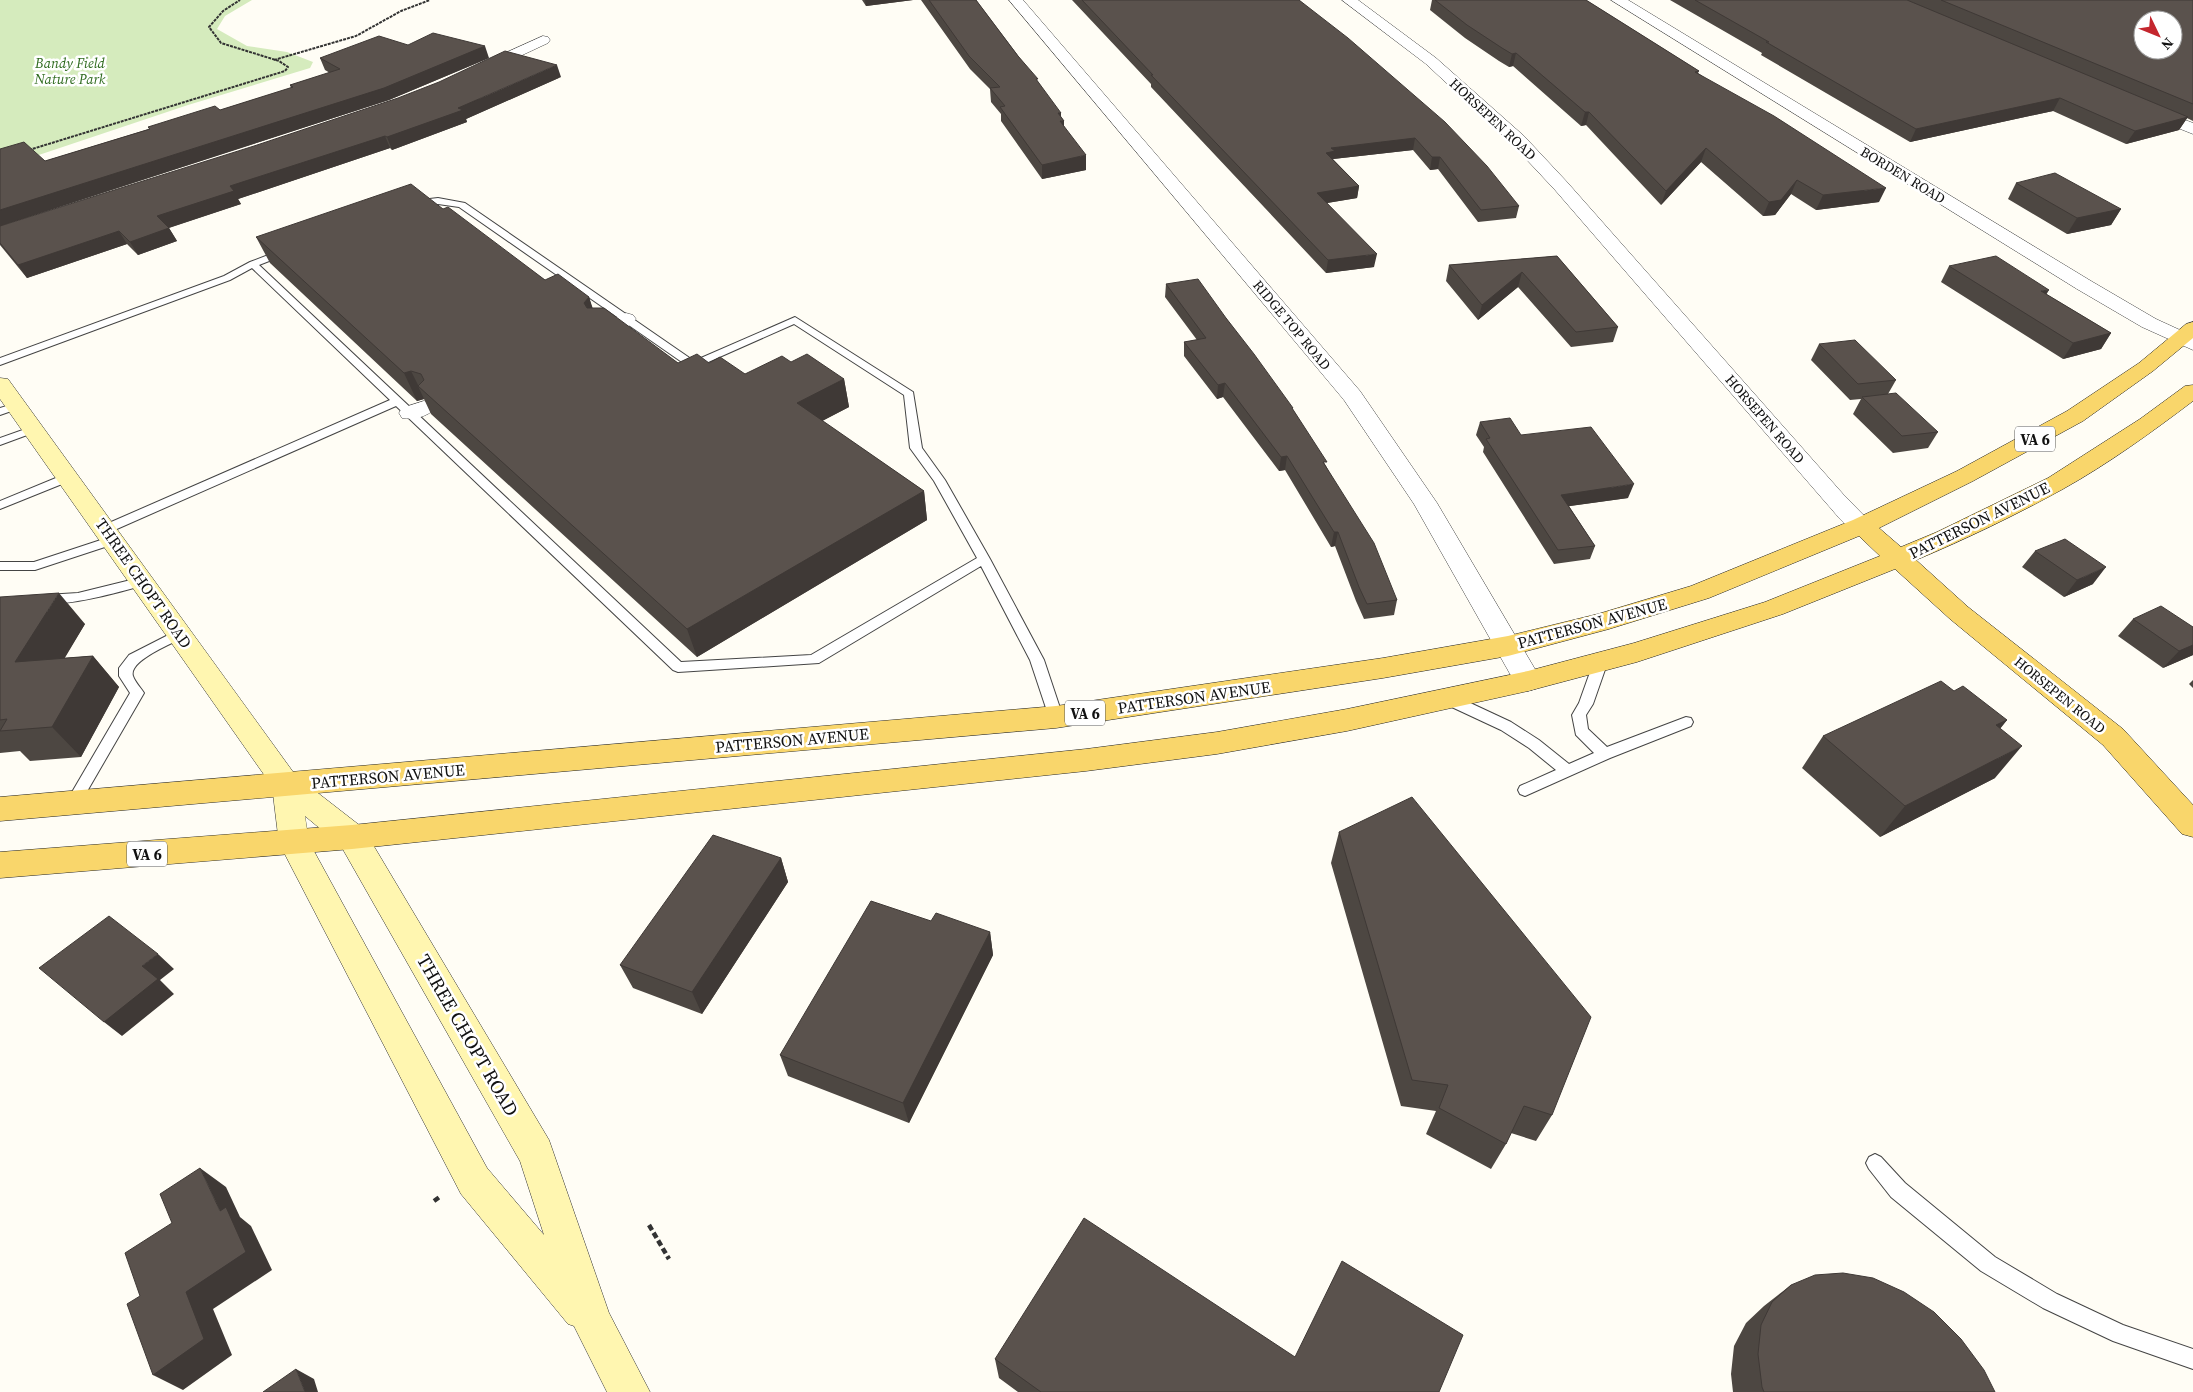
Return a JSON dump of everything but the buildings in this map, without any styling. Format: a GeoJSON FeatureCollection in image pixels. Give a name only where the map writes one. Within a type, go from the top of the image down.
{"type":"FeatureCollection","features":[{"type":"Feature","properties":{"kind":"main road","name":"PATTERSON AVENUE"},"geometry":{"type":"LineString","coordinates":[[0,809],[1056,717],[1374,670],[1508,646],[1600,623],[1676,600],[1746,574],[1862,526],[1965,476],[2068,420],[2189,337]]}},
{"type":"Feature","properties":{"kind":"main road","name":"THREE CHOPT ROAD"},"geometry":{"type":"LineString","coordinates":[[0,384],[8,409],[34,429],[286,784],[352,837],[536,1153],[592,1322],[629,1392]]}},
{"type":"Feature","properties":{"kind":"main road","name":"PATTERSON AVENUE"},"geometry":{"type":"LineString","coordinates":[[0,865],[352,837],[1150,753],[1288,732],[1446,698],[1528,680],[1638,652],[1774,608],[1898,559],[1946,538],[2056,483],[2148,424],[2193,391]]}},
{"type":"Feature","properties":{"kind":"main road","name":"HORSEPEN ROAD"},"geometry":{"type":"LineString","coordinates":[[1862,526],[1959,613],[2113,738],[2193,825]]}},
{"type":"Feature","properties":{"kind":"main road","name":"THREE CHOPT ROAD"},"geometry":{"type":"LineString","coordinates":[[286,784],[294,842],[474,1181],[592,1322]]}},
{"type":"Feature","properties":{"kind":"street","name":"RIDGE TOP ROAD"},"geometry":{"type":"LineString","coordinates":[[1016,0],[1352,396],[1426,503],[1528,680]]}},
{"type":"Feature","properties":{"kind":"street","name":"HORSEPEN ROAD"},"geometry":{"type":"LineString","coordinates":[[1349,0],[1431,61],[1518,140],[1567,193],[1835,499],[1862,526]]}},
{"type":"Feature","properties":{"kind":"street","name":"BORDEN ROAD"},"geometry":{"type":"LineString","coordinates":[[1618,0],[2084,285],[2149,323],[2189,337]]}},
{"type":"Feature","properties":{"kind":"street"},"geometry":{"type":"LineString","coordinates":[[463,77],[543,40]]}},
{"type":"Feature","properties":{"kind":"street"},"geometry":{"type":"LineString","coordinates":[[2138,106],[2193,130]]}},
{"type":"Feature","properties":{"kind":"street"},"geometry":{"type":"LineString","coordinates":[[605,330],[626,319]]}},
{"type":"Feature","properties":{"kind":"lane"},"geometry":{"type":"LineString","coordinates":[[406,206],[430,200],[446,200],[462,205],[693,365],[795,320],[909,394],[916,448],[939,480],[984,559],[1037,660],[1056,717]]}},
{"type":"Feature","properties":{"kind":"lane"},"geometry":{"type":"LineString","coordinates":[[0,362],[227,278],[253,264],[294,248]]}},
{"type":"Feature","properties":{"kind":"lane"},"geometry":{"type":"LineString","coordinates":[[253,264],[410,407],[678,668],[814,660],[984,559]]}},
{"type":"Feature","properties":{"kind":"lane"},"geometry":{"type":"LineString","coordinates":[[0,566],[35,566],[410,407]]}},
{"type":"Feature","properties":{"kind":"lane"},"geometry":{"type":"LineString","coordinates":[[0,442],[34,429]]}},
{"type":"Feature","properties":{"kind":"lane"},"geometry":{"type":"LineString","coordinates":[[0,504],[68,477]]}},
{"type":"Feature","properties":{"kind":"lane"},"geometry":{"type":"LineString","coordinates":[[29,600],[78,597],[143,581]]}},
{"type":"Feature","properties":{"kind":"lane"},"geometry":{"type":"LineString","coordinates":[[73,803],[137,693],[126,676],[126,668],[134,658],[180,634]]}},
{"type":"Feature","properties":{"kind":"lane"},"geometry":{"type":"LineString","coordinates":[[1601,661],[1586,704],[1579,716],[1581,731],[1605,754]]}},
{"type":"Feature","properties":{"kind":"lane"},"geometry":{"type":"LineString","coordinates":[[1446,698],[1506,726],[1534,744],[1567,771]]}},
{"type":"Feature","properties":{"kind":"lane"},"geometry":{"type":"LineString","coordinates":[[1525,790],[1605,754],[1686,722]]}},
{"type":"Feature","properties":{"kind":"lane"},"geometry":{"type":"LineString","coordinates":[[1875,1163],[1898,1190],[1988,1264],[2050,1301],[2120,1334],[2193,1359]]}},
{"type":"Feature","properties":{"kind":"path"},"geometry":{"type":"LineString","coordinates":[[24,151],[285,71],[288,68],[274,60],[221,43],[209,27],[215,18],[226,8],[240,0]]}},
{"type":"Feature","properties":{"kind":"path"},"geometry":{"type":"LineString","coordinates":[[274,60],[356,36],[401,11],[430,0]]}},
{"type":"Feature","properties":{"kind":"path"},"geometry":{"type":"LineString","coordinates":[[649,1225],[669,1259]]}},
{"type":"Feature","properties":{"kind":"green space","name":"Bandy Field Nature Park"},"geometry":{"type":"Polygon","coordinates":[[[0,0],[252,0],[225,16],[217,29],[247,46],[287,52],[313,62],[310,68],[188,105],[0,168],[0,0]]]}}]}
